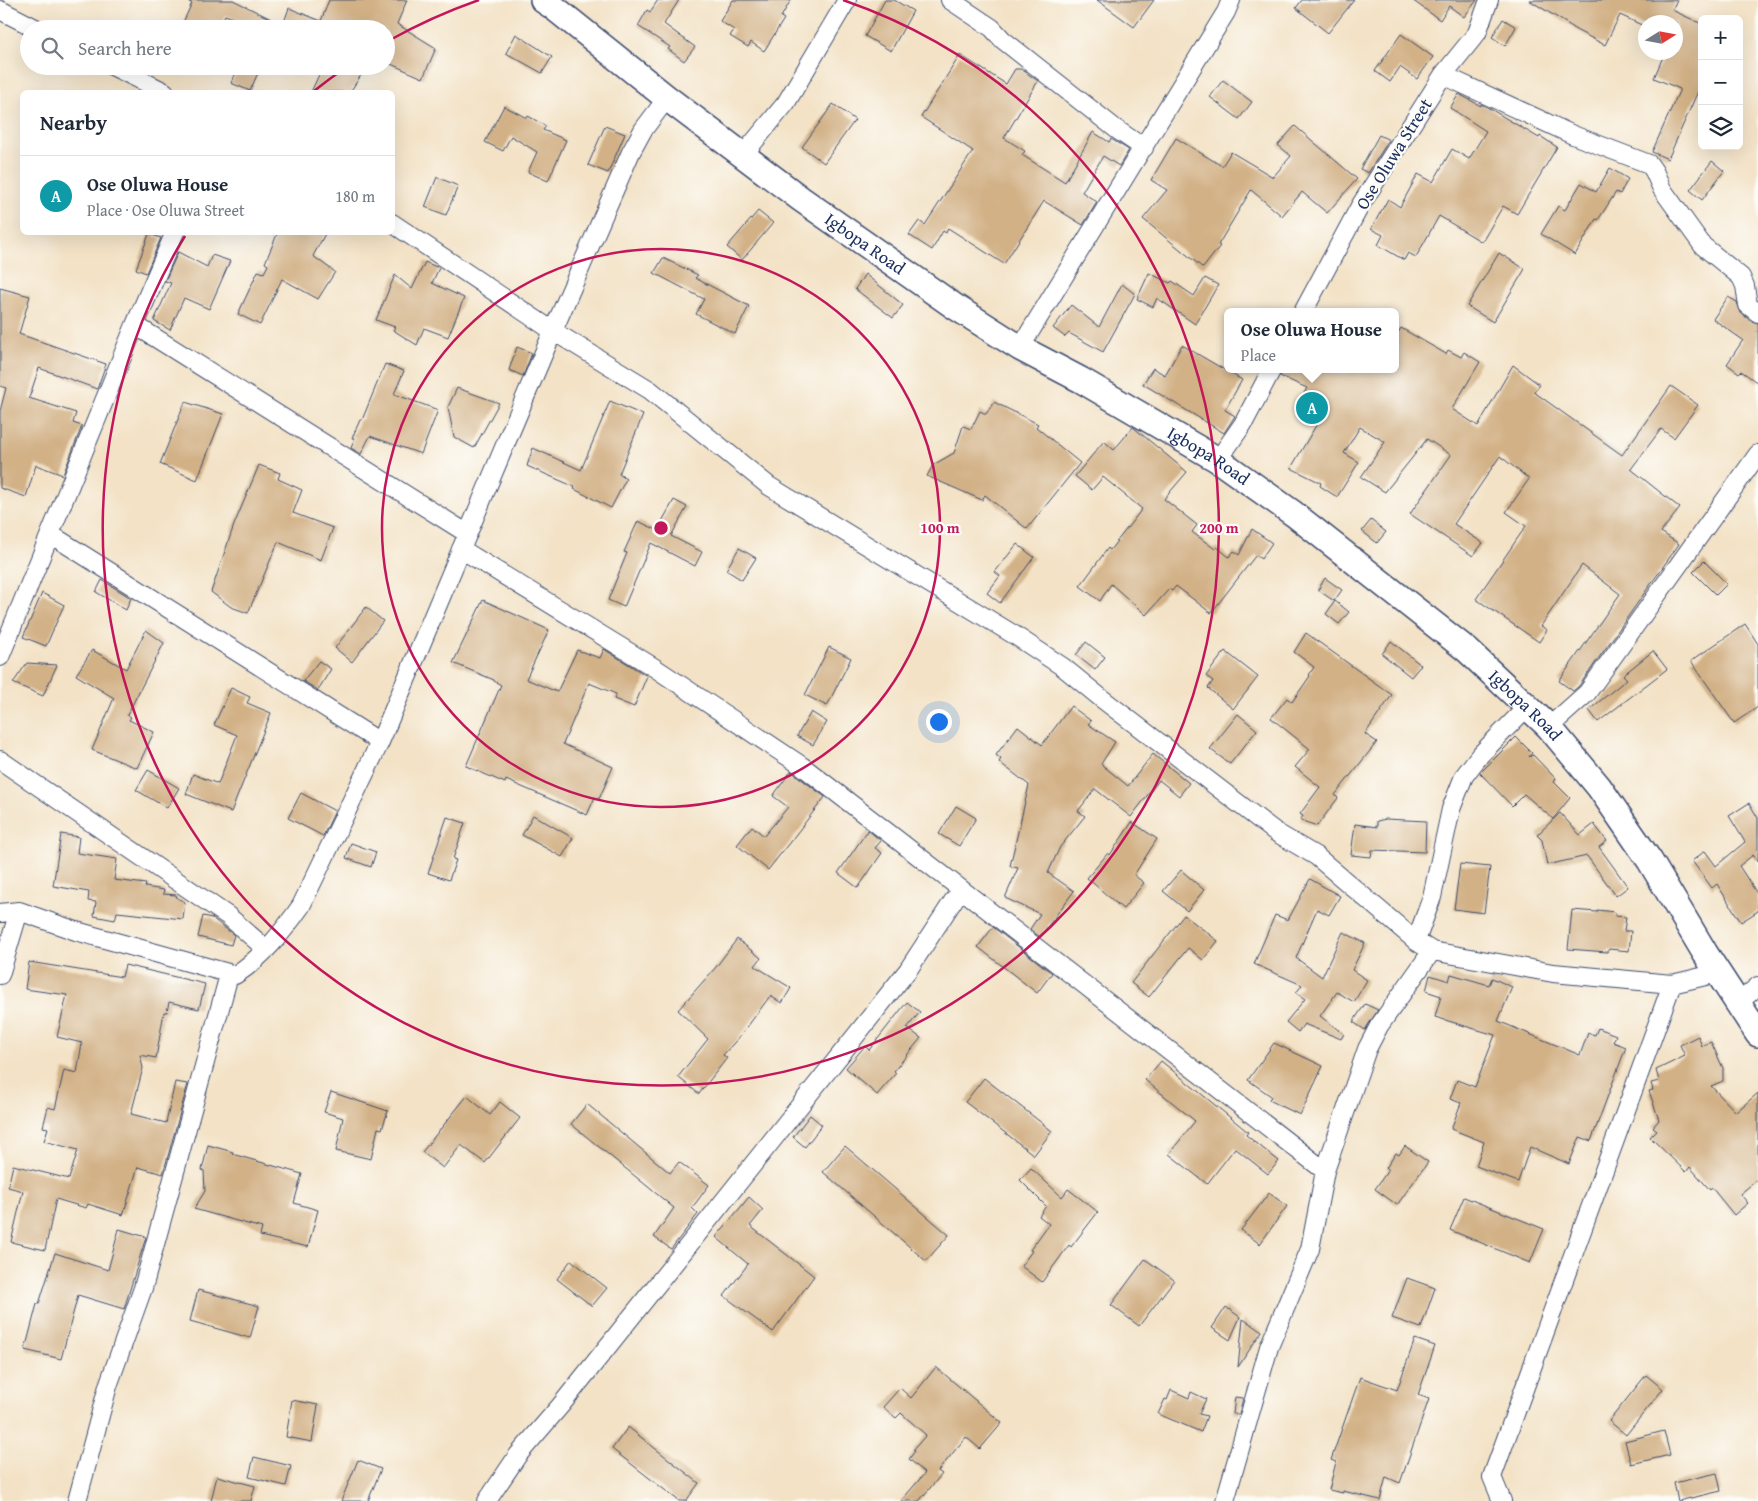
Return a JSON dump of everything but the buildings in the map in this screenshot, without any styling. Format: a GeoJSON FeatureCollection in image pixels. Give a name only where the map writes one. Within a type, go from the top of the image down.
{"type":"FeatureCollection","features":[{"type":"Feature","properties":{"kind":"street","name":"Igbopa Road"},"geometry":{"type":"LineString","coordinates":[[543,0],[667,98],[801,199],[954,306],[1020,348],[1105,394],[1218,460],[1294,514],[1467,650],[1549,727],[1599,787],[1650,861],[1737,1004],[1758,1034]]}},
{"type":"Feature","properties":{"kind":"street"},"geometry":{"type":"LineString","coordinates":[[742,155],[786,103],[847,0]]}},
{"type":"Feature","properties":{"kind":"street"},"geometry":{"type":"LineString","coordinates":[[950,0],[992,28],[1003,40],[1116,129],[1144,148]]}},
{"type":"Feature","properties":{"kind":"street"},"geometry":{"type":"LineString","coordinates":[[1020,348],[1144,148],[1226,12],[1230,0]]}},
{"type":"Feature","properties":{"kind":"street","name":"Ose Oluwa Street"},"geometry":{"type":"LineString","coordinates":[[1305,308],[1360,206],[1443,75],[1477,33],[1489,0]]}},
{"type":"Feature","properties":{"kind":"street"},"geometry":{"type":"LineString","coordinates":[[0,10],[20,20]]}},
{"type":"Feature","properties":{"kind":"street"},"geometry":{"type":"LineString","coordinates":[[130,75],[161,90]]}},
{"type":"Feature","properties":{"kind":"street"},"geometry":{"type":"LineString","coordinates":[[1443,75],[1574,135],[1649,164],[1662,189],[1703,246],[1741,277],[1745,286],[1748,305],[1758,313]]}},
{"type":"Feature","properties":{"kind":"street"},"geometry":{"type":"LineString","coordinates":[[0,913],[19,911],[76,930],[229,975],[235,975],[244,970],[285,930],[301,906],[380,742],[552,331],[631,152],[643,130],[667,98]]}},
{"type":"Feature","properties":{"kind":"street"},"geometry":{"type":"LineString","coordinates":[[395,225],[552,331],[650,390],[769,486],[1016,636],[1063,667],[1277,832],[1316,856],[1416,941],[1432,951],[1552,973],[1672,984],[1718,973]]}},
{"type":"Feature","properties":{"kind":"street"},"geometry":{"type":"LineString","coordinates":[[0,657],[135,325],[174,235]]}},
{"type":"Feature","properties":{"kind":"street"},"geometry":{"type":"LineString","coordinates":[[135,325],[802,766],[1325,1171]]}},
{"type":"Feature","properties":{"kind":"street"},"geometry":{"type":"LineString","coordinates":[[1218,460],[1243,424],[1270,373]]}},
{"type":"Feature","properties":{"kind":"street"},"geometry":{"type":"LineString","coordinates":[[1549,727],[1592,686],[1758,454]]}},
{"type":"Feature","properties":{"kind":"street"},"geometry":{"type":"LineString","coordinates":[[50,534],[380,742]]}},
{"type":"Feature","properties":{"kind":"street"},"geometry":{"type":"LineString","coordinates":[[1416,941],[1432,897],[1451,809],[1464,776],[1480,755],[1527,706]]}},
{"type":"Feature","properties":{"kind":"street"},"geometry":{"type":"LineString","coordinates":[[0,760],[228,916],[266,949]]}},
{"type":"Feature","properties":{"kind":"street"},"geometry":{"type":"LineString","coordinates":[[487,1501],[518,1455],[561,1405],[908,970],[938,927],[961,889]]}},
{"type":"Feature","properties":{"kind":"street"},"geometry":{"type":"LineString","coordinates":[[0,975],[19,911]]}},
{"type":"Feature","properties":{"kind":"street"},"geometry":{"type":"LineString","coordinates":[[1225,1501],[1269,1347],[1310,1249],[1325,1171],[1367,1049],[1379,1026],[1432,951]]}},
{"type":"Feature","properties":{"kind":"street"},"geometry":{"type":"LineString","coordinates":[[76,1501],[108,1386],[143,1288],[229,975]]}},
{"type":"Feature","properties":{"kind":"street"},"geometry":{"type":"LineString","coordinates":[[1502,1501],[1492,1477],[1672,984]]}},
{"type":"Feature","properties":{"kind":"street"},"geometry":{"type":"LineString","coordinates":[[1737,1004],[1758,986]]}},
{"type":"Feature","properties":{"kind":"place","name":"Ose Oluwa House"},"geometry":{"type":"Point","coordinates":[1312,408]}}]}
